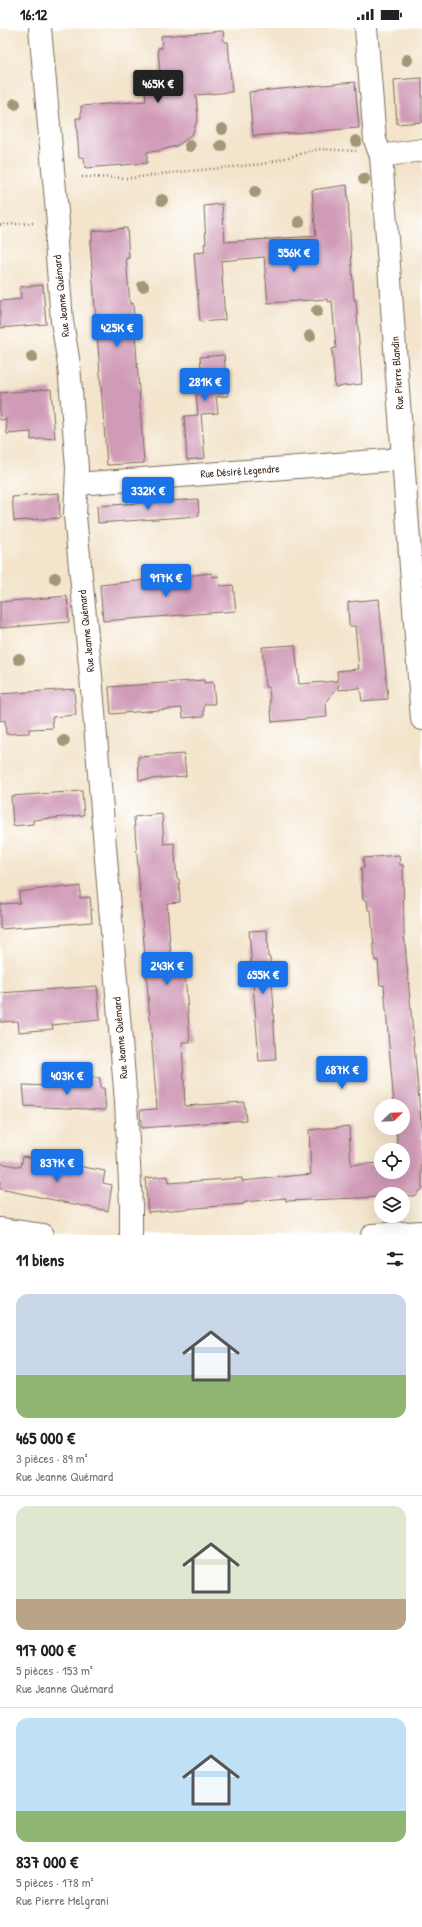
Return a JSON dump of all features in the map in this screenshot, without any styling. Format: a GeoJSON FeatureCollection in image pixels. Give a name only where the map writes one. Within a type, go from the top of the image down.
{"type":"FeatureCollection","features":[{"type":"Feature","properties":{"kind":"street","name":"Rue Jeanne Quémard"},"geometry":{"type":"LineString","coordinates":[[40,28],[58,223],[56,243],[62,321],[69,365],[77,468],[75,516],[91,676],[126,1102],[132,1205],[131,1235]]}},
{"type":"Feature","properties":{"kind":"street","name":"Rue Pierre Blandin"},"geometry":{"type":"LineString","coordinates":[[366,28],[375,140],[381,156],[419,650],[422,719]]}},
{"type":"Feature","properties":{"kind":"street"},"geometry":{"type":"LineString","coordinates":[[381,156],[422,150]]}},
{"type":"Feature","properties":{"kind":"street","name":"Rue Désiré Legendre"},"geometry":{"type":"LineString","coordinates":[[77,484],[388,460],[403,457]]}},
{"type":"Feature","properties":{"kind":"street"},"geometry":{"type":"LineString","coordinates":[[0,1229],[42,1235]]}},
{"type":"Feature","properties":{"kind":"street"},"geometry":{"type":"LineString","coordinates":[[372,1235],[422,1232]]}},
{"type":"Feature","properties":{"kind":"path"},"geometry":{"type":"LineString","coordinates":[[82,177],[132,178],[263,164],[319,149],[359,151]]}},
{"type":"Feature","properties":{"kind":"path"},"geometry":{"type":"LineString","coordinates":[[0,225],[40,223]]}},
{"type":"Feature","properties":{"kind":"building"},"geometry":{"type":"Polygon","coordinates":[[[223,31],[224,42],[228,42],[232,92],[196,95],[198,118],[193,132],[188,138],[176,146],[158,151],[147,152],[147,163],[85,168],[84,157],[79,157],[76,118],[81,118],[81,106],[146,101],[145,90],[158,89],[157,87],[161,87],[158,48],[162,48],[161,36],[223,31]]]}},
{"type":"Feature","properties":{"kind":"building"},"geometry":{"type":"Polygon","coordinates":[[[422,78],[422,122],[397,124],[394,80],[422,78]]]}},
{"type":"Feature","properties":{"kind":"building"},"geometry":{"type":"Polygon","coordinates":[[[355,82],[359,128],[253,136],[249,92],[355,82]]]}},
{"type":"Feature","properties":{"kind":"building"},"geometry":{"type":"Polygon","coordinates":[[[347,185],[354,300],[356,300],[362,384],[335,387],[332,349],[336,348],[332,301],[328,302],[328,299],[268,303],[264,257],[221,261],[225,320],[200,322],[194,253],[205,252],[204,206],[222,204],[225,242],[316,236],[312,190],[347,185]]]}},
{"type":"Feature","properties":{"kind":"building"},"geometry":{"type":"Polygon","coordinates":[[[127,228],[129,258],[126,258],[130,304],[133,303],[144,463],[107,465],[90,241],[92,241],[92,231],[127,228]]]}},
{"type":"Feature","properties":{"kind":"building"},"geometry":{"type":"Polygon","coordinates":[[[43,285],[46,324],[0,328],[0,301],[21,299],[20,287],[43,285]]]}},
{"type":"Feature","properties":{"kind":"building"},"geometry":{"type":"Polygon","coordinates":[[[224,355],[228,396],[216,397],[218,413],[201,414],[205,458],[187,460],[184,416],[198,415],[194,370],[201,369],[200,357],[224,355]]]}},
{"type":"Feature","properties":{"kind":"building"},"geometry":{"type":"Polygon","coordinates":[[[51,389],[55,438],[31,440],[31,432],[7,434],[6,419],[0,420],[0,393],[51,389]]]}},
{"type":"Feature","properties":{"kind":"building"},"geometry":{"type":"Polygon","coordinates":[[[59,493],[60,518],[14,521],[12,497],[59,493]]]}},
{"type":"Feature","properties":{"kind":"building"},"geometry":{"type":"Polygon","coordinates":[[[198,499],[199,516],[98,523],[97,506],[198,499]]]}},
{"type":"Feature","properties":{"kind":"building"},"geometry":{"type":"Polygon","coordinates":[[[212,573],[212,577],[219,576],[220,586],[233,585],[236,611],[103,621],[100,585],[212,573]]]}},
{"type":"Feature","properties":{"kind":"building"},"geometry":{"type":"Polygon","coordinates":[[[67,596],[69,622],[0,628],[0,602],[67,596]]]}},
{"type":"Feature","properties":{"kind":"building"},"geometry":{"type":"Polygon","coordinates":[[[379,599],[388,699],[362,701],[360,688],[339,690],[339,685],[326,703],[327,717],[272,722],[269,687],[265,687],[262,647],[295,645],[299,684],[338,681],[337,671],[359,669],[355,626],[349,626],[348,602],[379,599]]]}},
{"type":"Feature","properties":{"kind":"building"},"geometry":{"type":"Polygon","coordinates":[[[204,680],[204,683],[213,682],[215,704],[205,704],[204,716],[183,718],[182,708],[111,714],[109,687],[204,680]]]}},
{"type":"Feature","properties":{"kind":"building"},"geometry":{"type":"Polygon","coordinates":[[[74,689],[76,715],[52,717],[53,728],[29,729],[29,733],[6,734],[5,720],[0,721],[0,694],[74,689]]]}},
{"type":"Feature","properties":{"kind":"building"},"geometry":{"type":"Polygon","coordinates":[[[184,754],[186,776],[139,780],[138,757],[184,754]]]}},
{"type":"Feature","properties":{"kind":"building"},"geometry":{"type":"Polygon","coordinates":[[[82,791],[84,815],[33,820],[33,824],[13,826],[11,796],[82,791]]]}},
{"type":"Feature","properties":{"kind":"building"},"geometry":{"type":"Polygon","coordinates":[[[162,814],[164,844],[174,843],[177,879],[179,879],[180,902],[167,903],[172,972],[185,972],[190,1042],[182,1042],[185,1106],[244,1102],[246,1120],[141,1128],[140,1110],[157,1109],[134,817],[162,814]]]}},
{"type":"Feature","properties":{"kind":"building"},"geometry":{"type":"Polygon","coordinates":[[[399,855],[400,865],[403,865],[404,933],[422,1134],[422,1188],[414,1196],[410,1196],[410,1187],[374,1187],[374,1197],[286,1201],[286,1198],[245,1202],[244,1204],[148,1212],[145,1178],[168,1176],[168,1183],[242,1178],[242,1181],[311,1174],[309,1130],[349,1126],[351,1165],[374,1163],[374,1179],[410,1179],[410,1143],[397,1143],[397,1135],[410,1135],[410,1099],[393,1099],[384,985],[380,985],[378,960],[375,961],[371,910],[368,910],[367,900],[363,900],[361,868],[364,868],[363,858],[399,855]]]}},
{"type":"Feature","properties":{"kind":"building"},"geometry":{"type":"Polygon","coordinates":[[[65,886],[66,888],[80,886],[80,898],[90,897],[92,922],[0,929],[0,904],[20,903],[19,892],[65,886]]]}},
{"type":"Feature","properties":{"kind":"building"},"geometry":{"type":"Polygon","coordinates":[[[267,930],[268,957],[270,957],[274,1008],[276,1060],[259,1061],[249,931],[267,930]]]}},
{"type":"Feature","properties":{"kind":"building"},"geometry":{"type":"Polygon","coordinates":[[[97,986],[100,1020],[52,1025],[53,1029],[19,1032],[18,1021],[0,1022],[0,993],[97,986]]]}},
{"type":"Feature","properties":{"kind":"building"},"geometry":{"type":"Polygon","coordinates":[[[79,1077],[100,1078],[100,1088],[104,1088],[106,1110],[25,1106],[23,1085],[80,1087],[79,1077]]]}},
{"type":"Feature","properties":{"kind":"building"},"geometry":{"type":"Polygon","coordinates":[[[23,1156],[105,1171],[103,1183],[112,1185],[108,1211],[0,1189],[0,1163],[21,1167],[23,1156]]]}}]}
